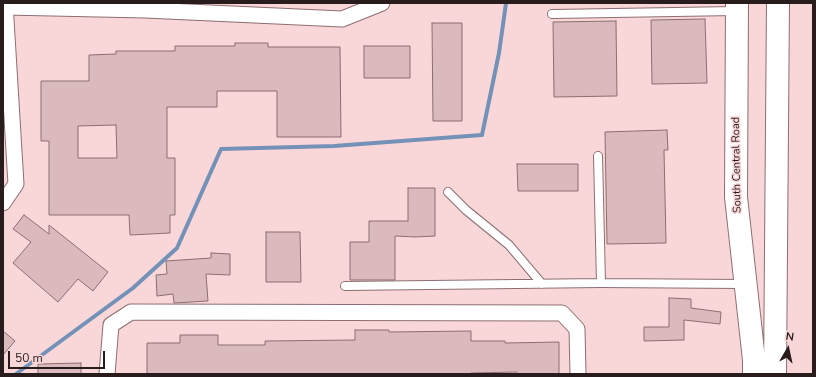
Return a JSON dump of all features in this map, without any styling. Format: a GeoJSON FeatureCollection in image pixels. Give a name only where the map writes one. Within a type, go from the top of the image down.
{"type":"FeatureCollection","features":[{"type":"Feature","properties":{"kind":"main road"},"geometry":{"type":"LineString","coordinates":[[775,374],[778,3]]}},
{"type":"Feature","properties":{"kind":"main road","name":"South Central Road"},"geometry":{"type":"LineString","coordinates":[[737,7],[736,197],[754,360],[754,374]]}},
{"type":"Feature","properties":{"kind":"street"},"geometry":{"type":"LineString","coordinates":[[3,203],[16,184],[5,5],[193,7],[342,19],[382,3]]}},
{"type":"Feature","properties":{"kind":"street"},"geometry":{"type":"LineString","coordinates":[[107,374],[111,325],[131,312],[179,312],[562,313],[577,329],[578,374]]}},
{"type":"Feature","properties":{"kind":"lane"},"geometry":{"type":"LineString","coordinates":[[552,14],[737,7]]}},
{"type":"Feature","properties":{"kind":"lane"},"geometry":{"type":"LineString","coordinates":[[598,156],[601,283]]}},
{"type":"Feature","properties":{"kind":"lane"},"geometry":{"type":"LineString","coordinates":[[448,192],[466,210],[509,245],[542,284]]}},
{"type":"Feature","properties":{"kind":"lane"},"geometry":{"type":"LineString","coordinates":[[345,286],[601,283],[745,284]]}},
{"type":"Feature","properties":{"kind":"building"},"geometry":{"type":"Polygon","coordinates":[[[705,19],[707,83],[652,84],[651,20],[705,19]]]}},
{"type":"Feature","properties":{"kind":"building"},"geometry":{"type":"Polygon","coordinates":[[[616,21],[617,96],[554,97],[553,22],[616,21]]]}},
{"type":"Feature","properties":{"kind":"building"},"geometry":{"type":"Polygon","coordinates":[[[432,23],[462,23],[462,121],[433,121],[432,23]]]}},
{"type":"Feature","properties":{"kind":"building"},"geometry":{"type":"Polygon","coordinates":[[[235,43],[268,43],[268,47],[340,47],[341,137],[277,137],[277,91],[217,91],[217,107],[167,107],[167,158],[175,158],[175,215],[170,215],[170,233],[130,235],[129,215],[49,215],[49,141],[41,141],[41,81],[89,81],[89,55],[116,54],[116,51],[175,51],[175,46],[235,46],[235,43]],[[116,125],[78,126],[78,158],[117,158],[116,125]]]}},
{"type":"Feature","properties":{"kind":"building"},"geometry":{"type":"Polygon","coordinates":[[[364,46],[410,46],[410,78],[364,78],[364,46]]]}},
{"type":"Feature","properties":{"kind":"building"},"geometry":{"type":"Polygon","coordinates":[[[667,130],[668,150],[664,150],[666,243],[607,244],[605,132],[667,130]]]}},
{"type":"Feature","properties":{"kind":"building"},"geometry":{"type":"Polygon","coordinates":[[[517,164],[578,164],[578,191],[518,191],[517,164]]]}},
{"type":"Feature","properties":{"kind":"building"},"geometry":{"type":"Polygon","coordinates":[[[408,188],[435,188],[435,236],[395,236],[395,280],[350,280],[350,242],[369,242],[369,221],[408,221],[408,188]]]}},
{"type":"Feature","properties":{"kind":"building"},"geometry":{"type":"Polygon","coordinates":[[[24,215],[49,234],[49,225],[108,272],[93,291],[78,279],[58,302],[13,263],[31,242],[13,229],[24,215]]]}},
{"type":"Feature","properties":{"kind":"building"},"geometry":{"type":"Polygon","coordinates":[[[266,232],[300,232],[301,282],[266,282],[266,232]]]}},
{"type":"Feature","properties":{"kind":"building"},"geometry":{"type":"Polygon","coordinates":[[[211,253],[230,254],[230,275],[206,274],[208,301],[174,303],[173,294],[157,296],[156,275],[167,274],[166,261],[211,258],[211,253]]]}},
{"type":"Feature","properties":{"kind":"building"},"geometry":{"type":"Polygon","coordinates":[[[669,298],[691,299],[691,308],[721,312],[720,324],[684,320],[684,340],[644,341],[644,327],[669,327],[669,298]]]}},
{"type":"Feature","properties":{"kind":"building"},"geometry":{"type":"Polygon","coordinates":[[[355,330],[389,330],[389,332],[471,331],[471,341],[505,341],[505,343],[559,342],[559,374],[517,374],[517,372],[471,374],[147,374],[147,343],[180,343],[180,335],[218,335],[218,345],[265,345],[265,341],[355,340],[355,330]]]}},
{"type":"Feature","properties":{"kind":"building"},"geometry":{"type":"Polygon","coordinates":[[[3,331],[15,341],[3,355],[3,331]]]}},
{"type":"Feature","properties":{"kind":"building"},"geometry":{"type":"Polygon","coordinates":[[[81,363],[81,374],[38,374],[38,364],[81,363]]]}},
{"type":"Feature","properties":{"kind":"waterway"},"geometry":{"type":"LineString","coordinates":[[16,374],[133,288],[177,248],[221,149],[334,146],[482,135],[499,53],[506,3]]}}]}
